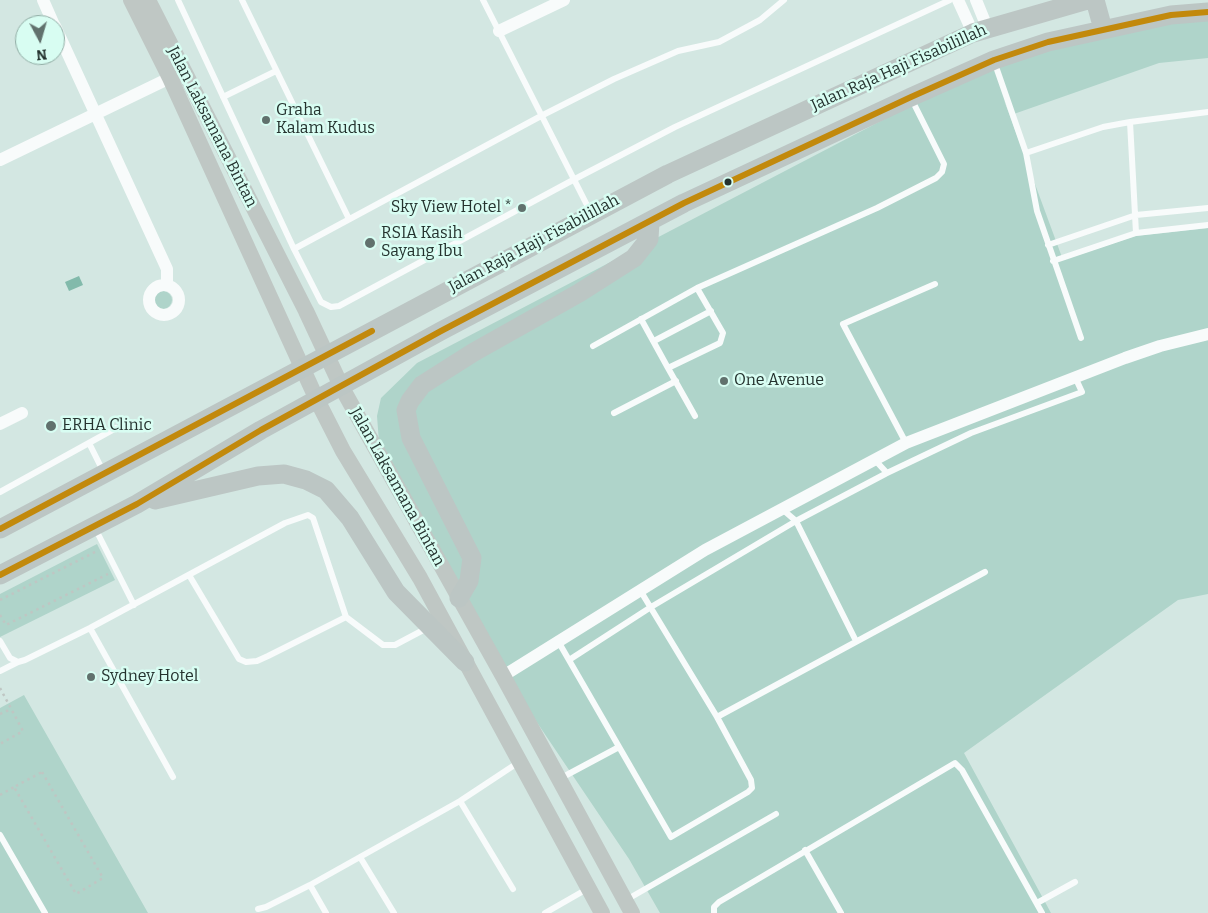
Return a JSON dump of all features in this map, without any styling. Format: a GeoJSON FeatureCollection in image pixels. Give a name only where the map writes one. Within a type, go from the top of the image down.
{"type":"FeatureCollection","features":[{"type":"Feature","properties":{"kind":"main road","name":"Jalan Laksamana Bintan"},"geometry":{"type":"LineString","coordinates":[[131,0],[177,74],[327,354],[342,388],[503,676],[628,907]]}},
{"type":"Feature","properties":{"kind":"main road","name":"Jalan Laksamana Bintan"},"geometry":{"type":"LineString","coordinates":[[148,0],[282,327],[317,400],[343,451],[420,578],[602,913]]}},
{"type":"Feature","properties":{"kind":"main road","name":"Jalan Raja Haji Fisabilillah"},"geometry":{"type":"LineString","coordinates":[[0,529],[103,472],[272,385],[302,366],[668,174],[980,30],[1087,0]]}},
{"type":"Feature","properties":{"kind":"main road"},"geometry":{"type":"LineString","coordinates":[[1095,0],[1103,29]]}},
{"type":"Feature","properties":{"kind":"main road","name":"Jalan Raja Haji Fisabilillah"},"geometry":{"type":"LineString","coordinates":[[0,575],[137,504],[260,430],[342,388],[442,331],[684,203],[911,97],[994,60],[1048,42],[1170,15],[1208,12]]}},
{"type":"Feature","properties":{"kind":"main road"},"geometry":{"type":"LineString","coordinates":[[459,598],[469,581],[472,558],[411,438],[406,410],[410,400],[422,385],[474,352],[579,293],[626,263],[649,239],[650,222]]}},
{"type":"Feature","properties":{"kind":"main road"},"geometry":{"type":"LineString","coordinates":[[137,504],[258,476],[284,474],[306,480],[326,490],[350,518],[396,592],[465,662]]}},
{"type":"Feature","properties":{"kind":"street"},"geometry":{"type":"LineString","coordinates":[[43,0],[50,15]]}},
{"type":"Feature","properties":{"kind":"street"},"geometry":{"type":"LineString","coordinates":[[498,31],[564,0]]}},
{"type":"Feature","properties":{"kind":"street"},"geometry":{"type":"LineString","coordinates":[[958,0],[980,30]]}},
{"type":"Feature","properties":{"kind":"street"},"geometry":{"type":"LineString","coordinates":[[976,0],[980,30]]}},
{"type":"Feature","properties":{"kind":"street"},"geometry":{"type":"LineString","coordinates":[[65,47],[167,269],[167,285]]}},
{"type":"Feature","properties":{"kind":"street"},"geometry":{"type":"LineString","coordinates":[[0,160],[177,74]]}},
{"type":"Feature","properties":{"kind":"street"},"geometry":{"type":"LineString","coordinates":[[503,676],[705,550],[906,443],[1075,376],[1160,346],[1208,334]]}},
{"type":"Feature","properties":{"kind":"street"},"geometry":{"type":"LineString","coordinates":[[0,424],[22,412]]}},
{"type":"Feature","properties":{"kind":"lane"},"geometry":{"type":"LineString","coordinates":[[178,0],[294,249],[321,302],[326,306],[335,307],[675,127],[950,0]]}},
{"type":"Feature","properties":{"kind":"lane"},"geometry":{"type":"LineString","coordinates":[[242,0],[349,219]]}},
{"type":"Feature","properties":{"kind":"lane"},"geometry":{"type":"LineString","coordinates":[[483,0],[591,214]]}},
{"type":"Feature","properties":{"kind":"lane"},"geometry":{"type":"LineString","coordinates":[[294,249],[541,116],[614,79],[678,51],[719,42],[760,20],[784,0]]}},
{"type":"Feature","properties":{"kind":"lane"},"geometry":{"type":"LineString","coordinates":[[994,60],[1026,154],[1037,211],[1081,338]]}},
{"type":"Feature","properties":{"kind":"lane"},"geometry":{"type":"LineString","coordinates":[[224,97],[276,70]]}},
{"type":"Feature","properties":{"kind":"lane"},"geometry":{"type":"LineString","coordinates":[[593,346],[697,288],[877,208],[936,178],[942,172],[944,164],[911,97]]}},
{"type":"Feature","properties":{"kind":"lane"},"geometry":{"type":"LineString","coordinates":[[1026,154],[1103,128],[1130,122],[1208,112]]}},
{"type":"Feature","properties":{"kind":"lane"},"geometry":{"type":"LineString","coordinates":[[1130,122],[1136,233]]}},
{"type":"Feature","properties":{"kind":"lane"},"geometry":{"type":"LineString","coordinates":[[1048,244],[1136,215],[1208,208]]}},
{"type":"Feature","properties":{"kind":"lane"},"geometry":{"type":"LineString","coordinates":[[1053,261],[1136,233],[1208,225]]}},
{"type":"Feature","properties":{"kind":"lane"},"geometry":{"type":"LineString","coordinates":[[906,443],[843,324],[935,284]]}},
{"type":"Feature","properties":{"kind":"lane"},"geometry":{"type":"LineString","coordinates":[[668,368],[720,343],[723,339],[723,333],[697,288]]}},
{"type":"Feature","properties":{"kind":"lane"},"geometry":{"type":"LineString","coordinates":[[654,342],[711,311]]}},
{"type":"Feature","properties":{"kind":"lane"},"geometry":{"type":"LineString","coordinates":[[640,319],[695,416]]}},
{"type":"Feature","properties":{"kind":"lane"},"geometry":{"type":"LineString","coordinates":[[569,660],[650,607],[796,521],[887,473],[971,433],[1082,392],[1075,376]]}},
{"type":"Feature","properties":{"kind":"lane"},"geometry":{"type":"LineString","coordinates":[[614,413],[676,381]]}},
{"type":"Feature","properties":{"kind":"lane"},"geometry":{"type":"LineString","coordinates":[[0,492],[116,428]]}},
{"type":"Feature","properties":{"kind":"lane"},"geometry":{"type":"LineString","coordinates":[[88,443],[103,472]]}},
{"type":"Feature","properties":{"kind":"lane"},"geometry":{"type":"LineString","coordinates":[[874,459],[887,473]]}},
{"type":"Feature","properties":{"kind":"lane"},"geometry":{"type":"LineString","coordinates":[[782,509],[796,521],[856,642]]}},
{"type":"Feature","properties":{"kind":"lane"},"geometry":{"type":"LineString","coordinates":[[0,671],[90,628],[285,523],[308,515],[313,518],[346,617],[383,645],[395,644],[430,626]]}},
{"type":"Feature","properties":{"kind":"lane"},"geometry":{"type":"LineString","coordinates":[[94,527],[134,605]]}},
{"type":"Feature","properties":{"kind":"lane"},"geometry":{"type":"LineString","coordinates":[[717,717],[985,572]]}},
{"type":"Feature","properties":{"kind":"lane"},"geometry":{"type":"LineString","coordinates":[[189,576],[239,660],[246,662],[262,659],[346,617]]}},
{"type":"Feature","properties":{"kind":"lane"},"geometry":{"type":"LineString","coordinates":[[558,641],[671,836],[752,788],[751,780],[717,717],[640,590]]}},
{"type":"Feature","properties":{"kind":"lane"},"geometry":{"type":"LineString","coordinates":[[90,628],[173,777]]}},
{"type":"Feature","properties":{"kind":"lane"},"geometry":{"type":"LineString","coordinates":[[0,641],[10,658],[18,662]]}},
{"type":"Feature","properties":{"kind":"lane"},"geometry":{"type":"LineString","coordinates":[[558,780],[619,747]]}},
{"type":"Feature","properties":{"kind":"lane"},"geometry":{"type":"LineString","coordinates":[[258,909],[266,907],[310,885],[460,801],[520,762]]}},
{"type":"Feature","properties":{"kind":"lane"},"geometry":{"type":"LineString","coordinates":[[714,913],[714,907],[719,902],[954,763],[962,770],[1042,913]]}},
{"type":"Feature","properties":{"kind":"lane"},"geometry":{"type":"LineString","coordinates":[[460,801],[513,889]]}},
{"type":"Feature","properties":{"kind":"lane"},"geometry":{"type":"LineString","coordinates":[[628,907],[776,814]]}},
{"type":"Feature","properties":{"kind":"lane"},"geometry":{"type":"LineString","coordinates":[[0,835],[45,913]]}},
{"type":"Feature","properties":{"kind":"lane"},"geometry":{"type":"LineString","coordinates":[[804,850],[841,913]]}},
{"type":"Feature","properties":{"kind":"lane"},"geometry":{"type":"LineString","coordinates":[[360,857],[394,913]]}},
{"type":"Feature","properties":{"kind":"lane"},"geometry":{"type":"LineString","coordinates":[[1037,903],[1075,882]]}},
{"type":"Feature","properties":{"kind":"lane"},"geometry":{"type":"LineString","coordinates":[[310,885],[326,913]]}},
{"type":"Feature","properties":{"kind":"lane"},"geometry":{"type":"LineString","coordinates":[[545,913],[588,889]]}},
{"type":"Feature","properties":{"kind":"path"},"geometry":{"type":"LineString","coordinates":[[0,600],[97,551],[101,558]]}},
{"type":"Feature","properties":{"kind":"path"},"geometry":{"type":"LineString","coordinates":[[0,615],[6,625],[108,574],[104,566]]}},
{"type":"Feature","properties":{"kind":"path"},"geometry":{"type":"LineString","coordinates":[[0,688],[23,731],[0,744]]}},
{"type":"Feature","properties":{"kind":"path"},"geometry":{"type":"LineString","coordinates":[[0,714],[11,708]]}},
{"type":"Feature","properties":{"kind":"path"},"geometry":{"type":"LineString","coordinates":[[0,795],[14,787],[42,772],[103,878],[76,894],[14,787]]}},
{"type":"Feature","properties":{"kind":"shaded area"},"geometry":{"type":"Polygon","coordinates":[[[1208,10],[1208,58],[1159,63],[1011,115],[1004,100],[1063,260],[1135,236],[1208,228],[1208,594],[1178,600],[964,753],[1051,913],[660,913],[629,859],[505,675],[381,468],[377,416],[381,398],[417,363],[990,64],[1208,10]]]}},
{"type":"Feature","properties":{"kind":"shaded area"},"geometry":{"type":"Polygon","coordinates":[[[79,276],[83,285],[69,291],[65,282],[79,276]]]}},
{"type":"Feature","properties":{"kind":"shaded area"},"geometry":{"type":"Polygon","coordinates":[[[163,291],[169,294],[172,300],[169,306],[163,309],[157,306],[154,300],[157,294],[163,291]]]}},
{"type":"Feature","properties":{"kind":"shaded area"},"geometry":{"type":"Polygon","coordinates":[[[97,544],[115,580],[0,637],[0,594],[97,544]]]}},
{"type":"Feature","properties":{"kind":"shaded area"},"geometry":{"type":"Polygon","coordinates":[[[24,695],[148,913],[0,913],[0,708],[24,695]]]}},
{"type":"Feature","properties":{"kind":"transit line"},"geometry":{"type":"LineString","coordinates":[[0,575],[137,504],[261,430],[441,331],[684,203],[911,97],[994,60],[1048,42],[1171,15],[1208,12]]}},
{"type":"Feature","properties":{"kind":"transit line"},"geometry":{"type":"LineString","coordinates":[[0,529],[372,331]]}},
{"type":"Feature","properties":{"kind":"place","name":"Graha Kalam Kudus"},"geometry":{"type":"Point","coordinates":[266,120]}},
{"type":"Feature","properties":{"kind":"place","name":"Sky View Hotel *"},"geometry":{"type":"Point","coordinates":[522,208]}},
{"type":"Feature","properties":{"kind":"place","name":"RSIA Kasih Sayang Ibu"},"geometry":{"type":"Point","coordinates":[370,243]}},
{"type":"Feature","properties":{"kind":"place","name":"One Avenue"},"geometry":{"type":"Point","coordinates":[724,381]}},
{"type":"Feature","properties":{"kind":"place","name":"ERHA Clinic"},"geometry":{"type":"Point","coordinates":[51,426]}},
{"type":"Feature","properties":{"kind":"place","name":"Sydney Hotel"},"geometry":{"type":"Point","coordinates":[91,677]}}]}
